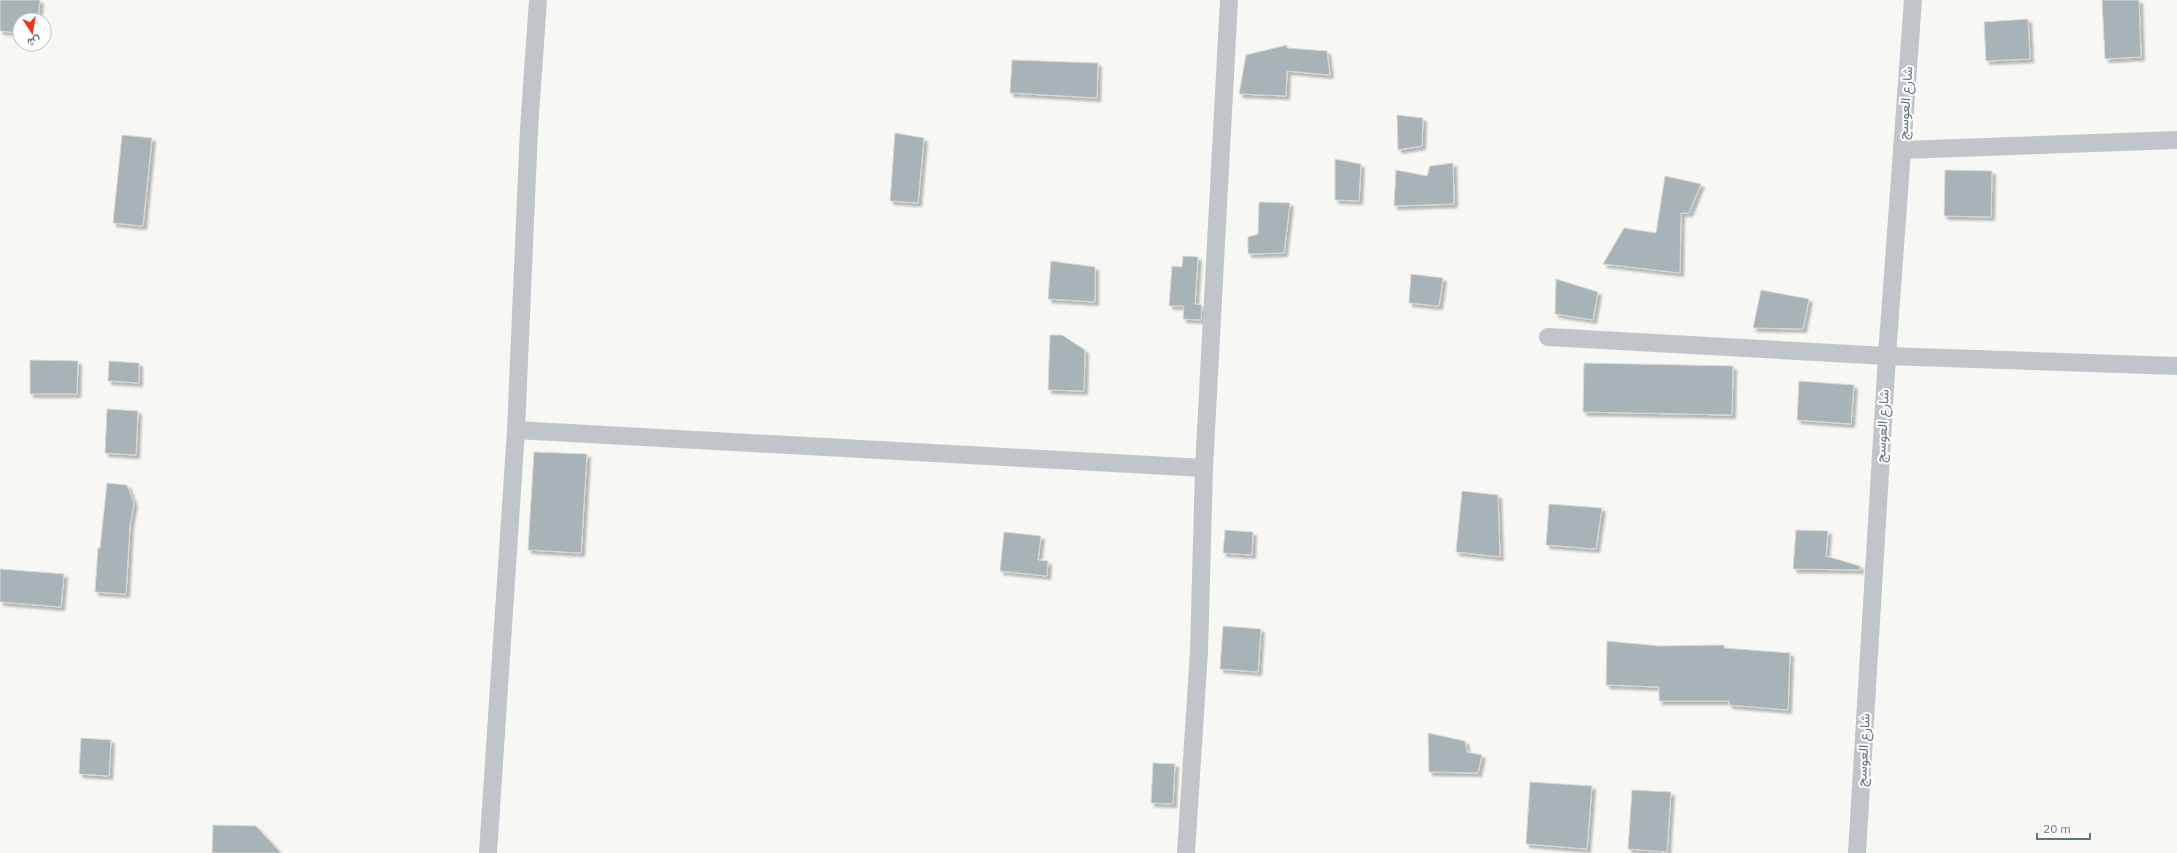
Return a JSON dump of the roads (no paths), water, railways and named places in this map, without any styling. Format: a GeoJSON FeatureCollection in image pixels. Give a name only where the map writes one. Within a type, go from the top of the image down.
{"type":"FeatureCollection","features":[{"type":"Feature","properties":{"kind":"street"},"geometry":{"type":"LineString","coordinates":[[488,853],[516,430],[529,129],[538,0]]}},
{"type":"Feature","properties":{"kind":"street"},"geometry":{"type":"LineString","coordinates":[[1186,853],[1199,651],[1204,468],[1230,0]]}},
{"type":"Feature","properties":{"kind":"street","name":"شارع العوسج"},"geometry":{"type":"LineString","coordinates":[[1857,853],[1887,356],[1913,0]]}},
{"type":"Feature","properties":{"kind":"street"},"geometry":{"type":"LineString","coordinates":[[1902,150],[2177,140]]}},
{"type":"Feature","properties":{"kind":"street"},"geometry":{"type":"LineString","coordinates":[[1548,337],[1887,356],[2177,366]]}},
{"type":"Feature","properties":{"kind":"street"},"geometry":{"type":"LineString","coordinates":[[516,430],[1204,468]]}}]}
